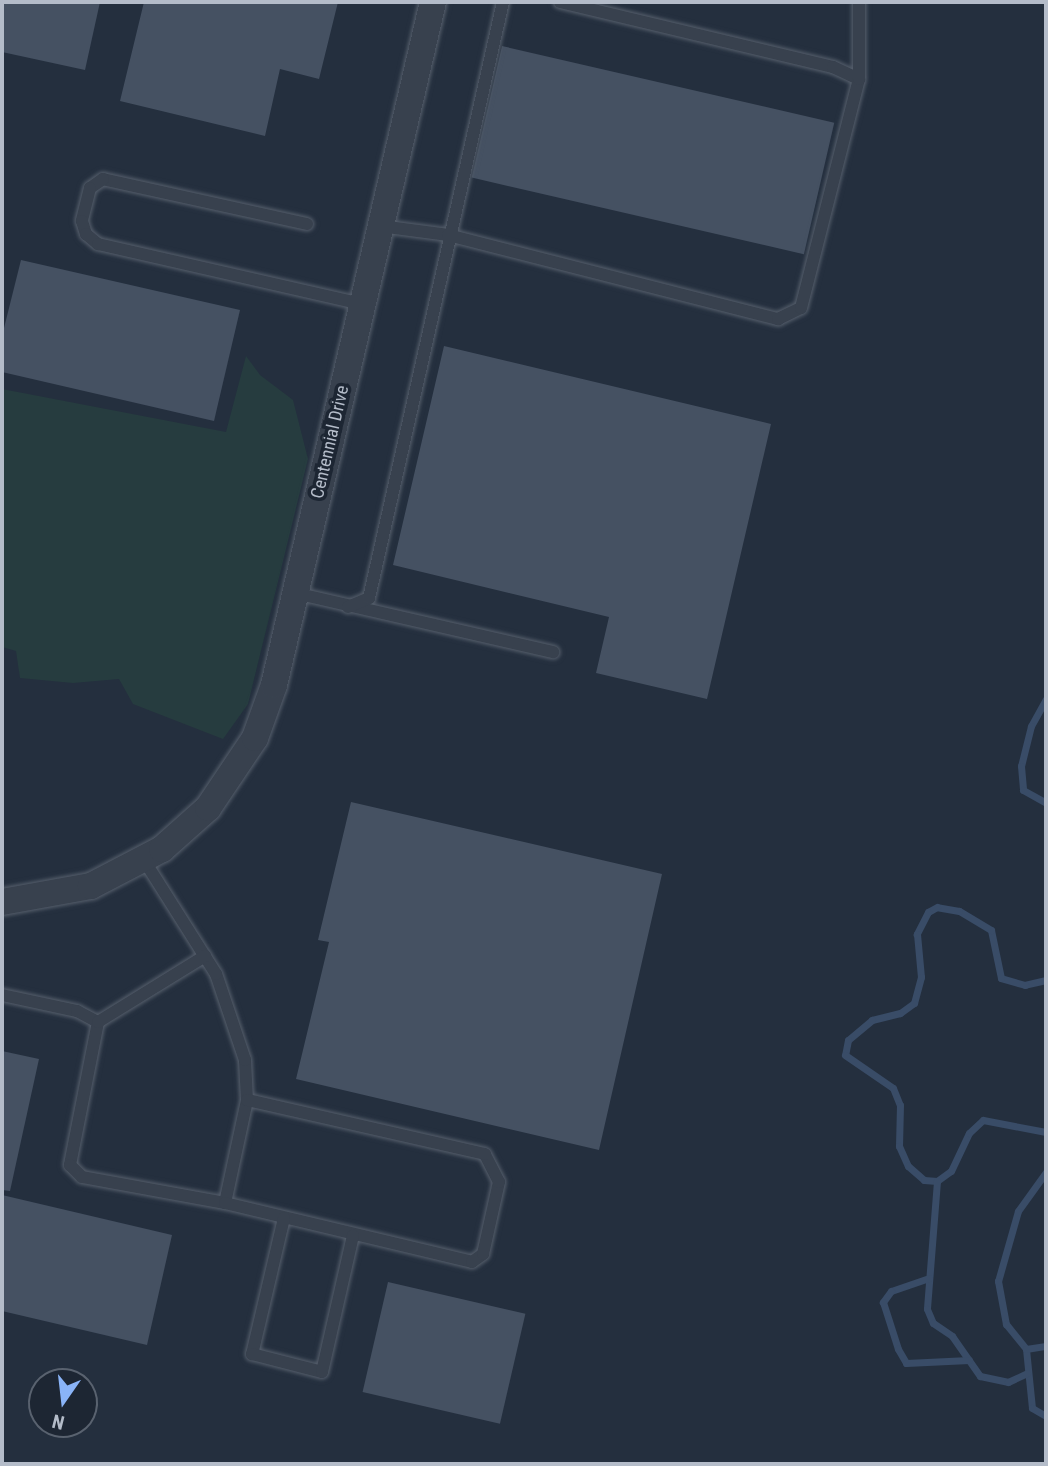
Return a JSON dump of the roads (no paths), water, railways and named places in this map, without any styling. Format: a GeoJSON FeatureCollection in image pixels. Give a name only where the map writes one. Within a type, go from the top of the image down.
{"type":"FeatureCollection","features":[{"type":"Feature","properties":{"kind":"street","name":"Centennial Drive"},"geometry":{"type":"LineString","coordinates":[[2,902],[91,886],[153,854],[208,808],[242,762],[266,710],[433,2]]}},
{"type":"Feature","properties":{"kind":"lane"},"geometry":{"type":"LineString","coordinates":[[348,607],[369,598],[447,235],[503,2]]}},
{"type":"Feature","properties":{"kind":"lane"},"geometry":{"type":"LineString","coordinates":[[560,2],[833,68],[859,79]]}},
{"type":"Feature","properties":{"kind":"lane"},"geometry":{"type":"LineString","coordinates":[[380,226],[447,235],[778,319],[801,308],[859,79],[859,2]]}},
{"type":"Feature","properties":{"kind":"lane"},"geometry":{"type":"LineString","coordinates":[[307,224],[103,179],[90,188],[82,221],[86,234],[98,244],[362,304]]}},
{"type":"Feature","properties":{"kind":"lane"},"geometry":{"type":"LineString","coordinates":[[295,593],[553,652]]}},
{"type":"Feature","properties":{"kind":"lane"},"geometry":{"type":"LineString","coordinates":[[153,854],[205,956],[245,1060],[247,1100],[225,1203]]}},
{"type":"Feature","properties":{"kind":"lane"},"geometry":{"type":"LineString","coordinates":[[205,956],[98,1022],[70,1165],[82,1177],[225,1203],[354,1236],[472,1262],[482,1254],[499,1182],[494,1165],[485,1154],[247,1100]]}},
{"type":"Feature","properties":{"kind":"lane"},"geometry":{"type":"LineString","coordinates":[[2,995],[77,1011],[98,1022]]}},
{"type":"Feature","properties":{"kind":"lane"},"geometry":{"type":"LineString","coordinates":[[284,1218],[252,1354],[322,1372],[354,1236]]}},
{"type":"Feature","properties":{"kind":"waterway"},"geometry":{"type":"LineString","coordinates":[[1046,699],[1031,726],[1021,766],[1023,790],[1046,803]]}},
{"type":"Feature","properties":{"kind":"waterway"},"geometry":{"type":"LineString","coordinates":[[1046,980],[1025,985],[1001,978],[991,930],[959,911],[937,907],[928,912],[917,934],[921,977],[914,1003],[900,1013],[872,1020],[848,1040],[845,1055],[893,1088],[900,1105],[899,1146],[908,1166],[924,1180],[937,1181],[951,1171],[969,1133],[983,1120],[1046,1132]]}},
{"type":"Feature","properties":{"kind":"waterway"},"geometry":{"type":"LineString","coordinates":[[1046,1172],[1018,1211],[998,1281],[1006,1324],[1026,1349],[1032,1408],[1046,1416]]}},
{"type":"Feature","properties":{"kind":"waterway"},"geometry":{"type":"LineString","coordinates":[[937,1181],[927,1309],[933,1323],[952,1336],[980,1376],[1008,1382],[1027,1373]]}},
{"type":"Feature","properties":{"kind":"waterway"},"geometry":{"type":"LineString","coordinates":[[929,1278],[891,1291],[883,1302],[898,1349],[906,1363],[969,1360]]}},
{"type":"Feature","properties":{"kind":"waterway"},"geometry":{"type":"LineString","coordinates":[[1026,1349],[1046,1346]]}}]}
